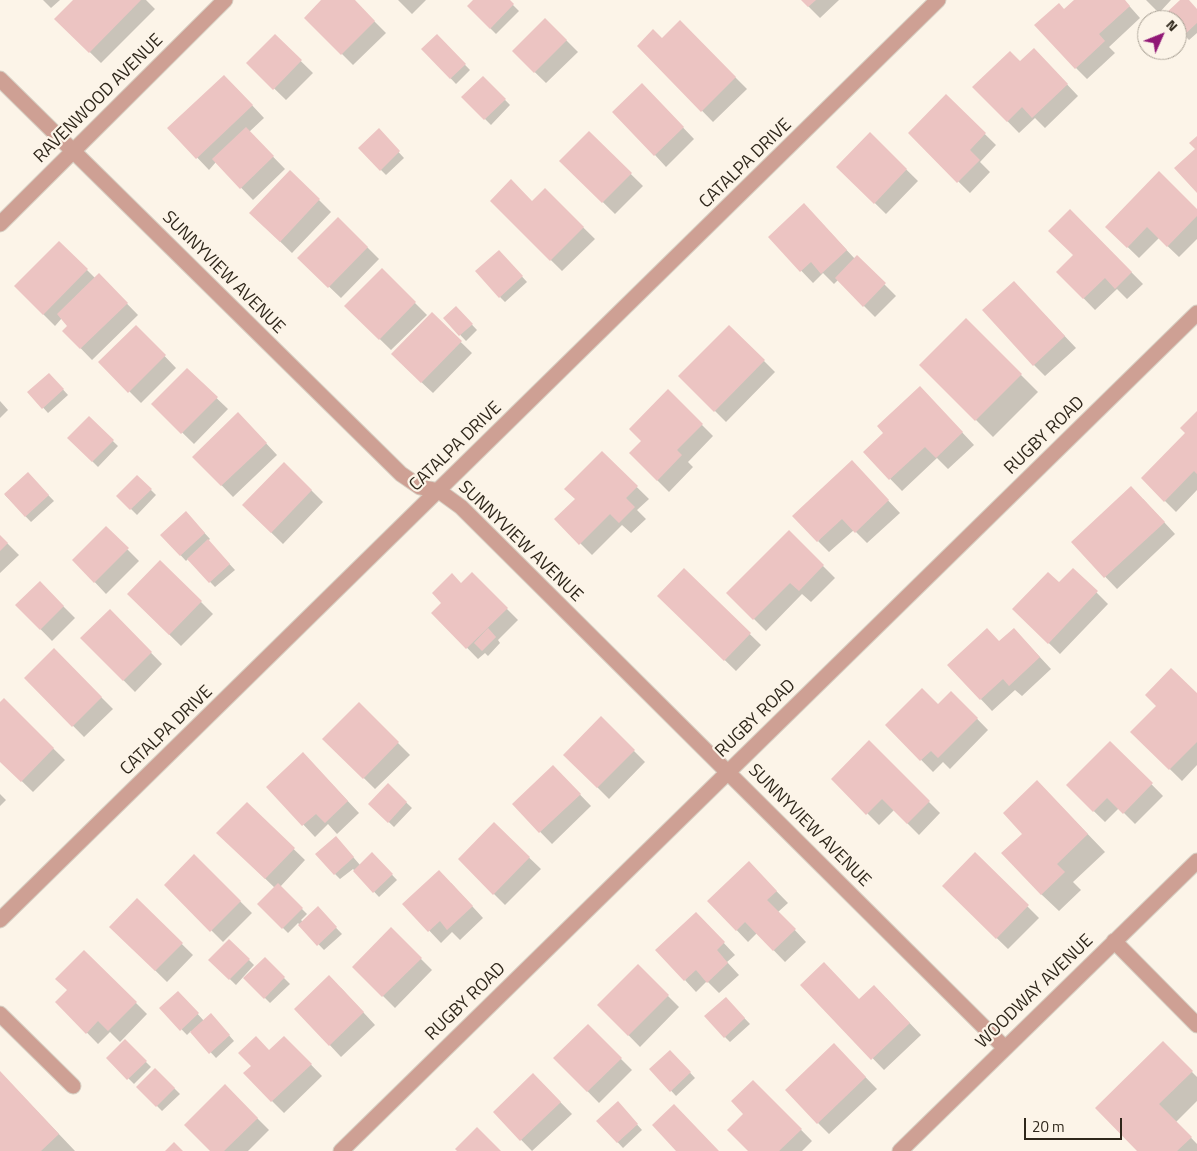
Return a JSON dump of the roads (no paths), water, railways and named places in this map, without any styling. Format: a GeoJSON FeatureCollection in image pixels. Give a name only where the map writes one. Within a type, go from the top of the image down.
{"type":"FeatureCollection","features":[{"type":"Feature","properties":{"kind":"street","name":"RAVENWOOD AVENUE"},"geometry":{"type":"LineString","coordinates":[[0,224],[225,0]]}},
{"type":"Feature","properties":{"kind":"street","name":"CATALPA DRIVE"},"geometry":{"type":"LineString","coordinates":[[0,920],[938,0]]}},
{"type":"Feature","properties":{"kind":"street","name":"SUNNYVIEW AVENUE"},"geometry":{"type":"LineString","coordinates":[[0,78],[401,474],[420,487],[439,491],[461,507],[1005,1048]]}},
{"type":"Feature","properties":{"kind":"street","name":"RUGBY ROAD"},"geometry":{"type":"LineString","coordinates":[[341,1151],[1197,313]]}},
{"type":"Feature","properties":{"kind":"street","name":"WOODWAY AVENUE"},"geometry":{"type":"LineString","coordinates":[[900,1151],[1197,862]]}},
{"type":"Feature","properties":{"kind":"street"},"geometry":{"type":"LineString","coordinates":[[1114,941],[1197,1026]]}},
{"type":"Feature","properties":{"kind":"street"},"geometry":{"type":"LineString","coordinates":[[0,1014],[73,1086]]}}]}
